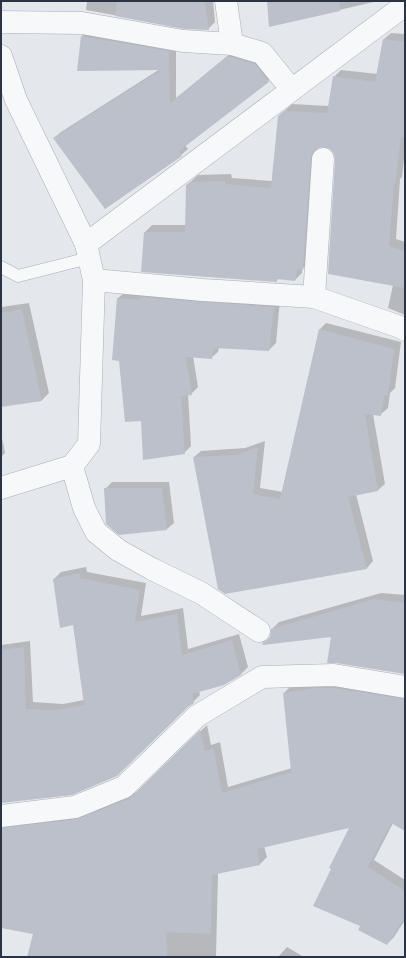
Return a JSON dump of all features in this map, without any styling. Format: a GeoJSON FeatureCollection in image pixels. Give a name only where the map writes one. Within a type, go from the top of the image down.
{"type":"FeatureCollection","features":[{"type":"Feature","properties":{"kind":"street"},"geometry":{"type":"LineString","coordinates":[[226,1],[232,44]]}},
{"type":"Feature","properties":{"kind":"street"},"geometry":{"type":"LineString","coordinates":[[88,251],[292,90],[405,6]]}},
{"type":"Feature","properties":{"kind":"street"},"geometry":{"type":"LineString","coordinates":[[1,22],[82,23],[183,40],[232,44],[262,53],[292,90]]}},
{"type":"Feature","properties":{"kind":"street"},"geometry":{"type":"LineString","coordinates":[[1,56],[16,100],[88,251],[94,280],[89,444],[72,466],[1,488]]}},
{"type":"Feature","properties":{"kind":"street"},"geometry":{"type":"LineString","coordinates":[[314,297],[323,159]]}},
{"type":"Feature","properties":{"kind":"street"},"geometry":{"type":"LineString","coordinates":[[94,280],[203,290],[314,297],[405,330]]}},
{"type":"Feature","properties":{"kind":"street"},"geometry":{"type":"LineString","coordinates":[[72,466],[84,508],[96,532],[118,550],[152,569],[201,593],[259,631]]}},
{"type":"Feature","properties":{"kind":"street"},"geometry":{"type":"LineString","coordinates":[[1,816],[75,807],[124,787],[197,716],[262,677],[334,675],[405,687]]}},
{"type":"Feature","properties":{"kind":"lane"},"geometry":{"type":"LineString","coordinates":[[1,267],[18,276],[88,251]]}},
{"type":"Feature","properties":{"kind":"building"},"geometry":{"type":"Polygon","coordinates":[[[117,1],[205,1],[209,30],[184,29],[115,16],[117,1]]]}},
{"type":"Feature","properties":{"kind":"building"},"geometry":{"type":"Polygon","coordinates":[[[267,1],[339,1],[340,11],[269,27],[267,1]]]}},
{"type":"Feature","properties":{"kind":"building"},"geometry":{"type":"Polygon","coordinates":[[[81,36],[169,51],[170,104],[227,56],[255,64],[269,82],[179,151],[182,156],[105,209],[53,138],[161,70],[77,71],[81,36]]]}},
{"type":"Feature","properties":{"kind":"building"},"geometry":{"type":"Polygon","coordinates":[[[383,39],[405,42],[405,137],[401,137],[394,185],[389,246],[405,251],[405,288],[328,274],[335,160],[334,154],[330,149],[323,147],[318,148],[313,152],[311,158],[303,270],[297,269],[295,281],[277,279],[277,282],[141,272],[144,232],[185,232],[186,185],[190,182],[225,181],[225,184],[271,188],[278,116],[284,111],[327,113],[333,76],[375,82],[383,39]]]}},
{"type":"Feature","properties":{"kind":"building"},"geometry":{"type":"Polygon","coordinates":[[[140,297],[274,307],[269,351],[214,348],[212,359],[186,357],[192,395],[181,396],[185,454],[143,460],[141,421],[125,422],[119,361],[112,360],[117,298],[139,300],[140,297]]]}},
{"type":"Feature","properties":{"kind":"building"},"geometry":{"type":"Polygon","coordinates":[[[22,309],[42,401],[1,407],[1,313],[22,309]]]}},
{"type":"Feature","properties":{"kind":"building"},"geometry":{"type":"Polygon","coordinates":[[[319,329],[394,349],[388,396],[384,395],[381,416],[365,414],[378,491],[348,497],[367,569],[225,594],[218,589],[193,457],[237,455],[258,447],[253,494],[280,499],[319,329]]]}},
{"type":"Feature","properties":{"kind":"building"},"geometry":{"type":"Polygon","coordinates":[[[104,488],[162,488],[167,530],[119,535],[106,524],[104,488]]]}},
{"type":"Feature","properties":{"kind":"building"},"geometry":{"type":"Polygon","coordinates":[[[80,573],[80,578],[140,590],[135,622],[177,614],[182,655],[232,640],[241,675],[224,685],[192,694],[194,703],[188,707],[117,776],[72,795],[1,803],[1,650],[24,647],[26,709],[55,710],[84,705],[73,625],[60,628],[53,579],[80,573]]]}},
{"type":"Feature","properties":{"kind":"building"},"geometry":{"type":"Polygon","coordinates":[[[374,599],[405,603],[405,674],[336,663],[327,663],[331,637],[263,645],[262,643],[270,638],[271,629],[374,599]]]}},
{"type":"Feature","properties":{"kind":"building"},"geometry":{"type":"Polygon","coordinates":[[[316,688],[333,688],[405,699],[405,831],[391,823],[368,867],[405,891],[405,917],[387,945],[358,930],[360,926],[313,906],[331,869],[329,868],[349,828],[257,849],[260,865],[212,875],[211,934],[166,932],[167,957],[27,957],[33,934],[1,928],[1,828],[77,819],[129,799],[200,730],[205,751],[213,748],[222,793],[291,772],[283,693],[316,688]]]}}]}
